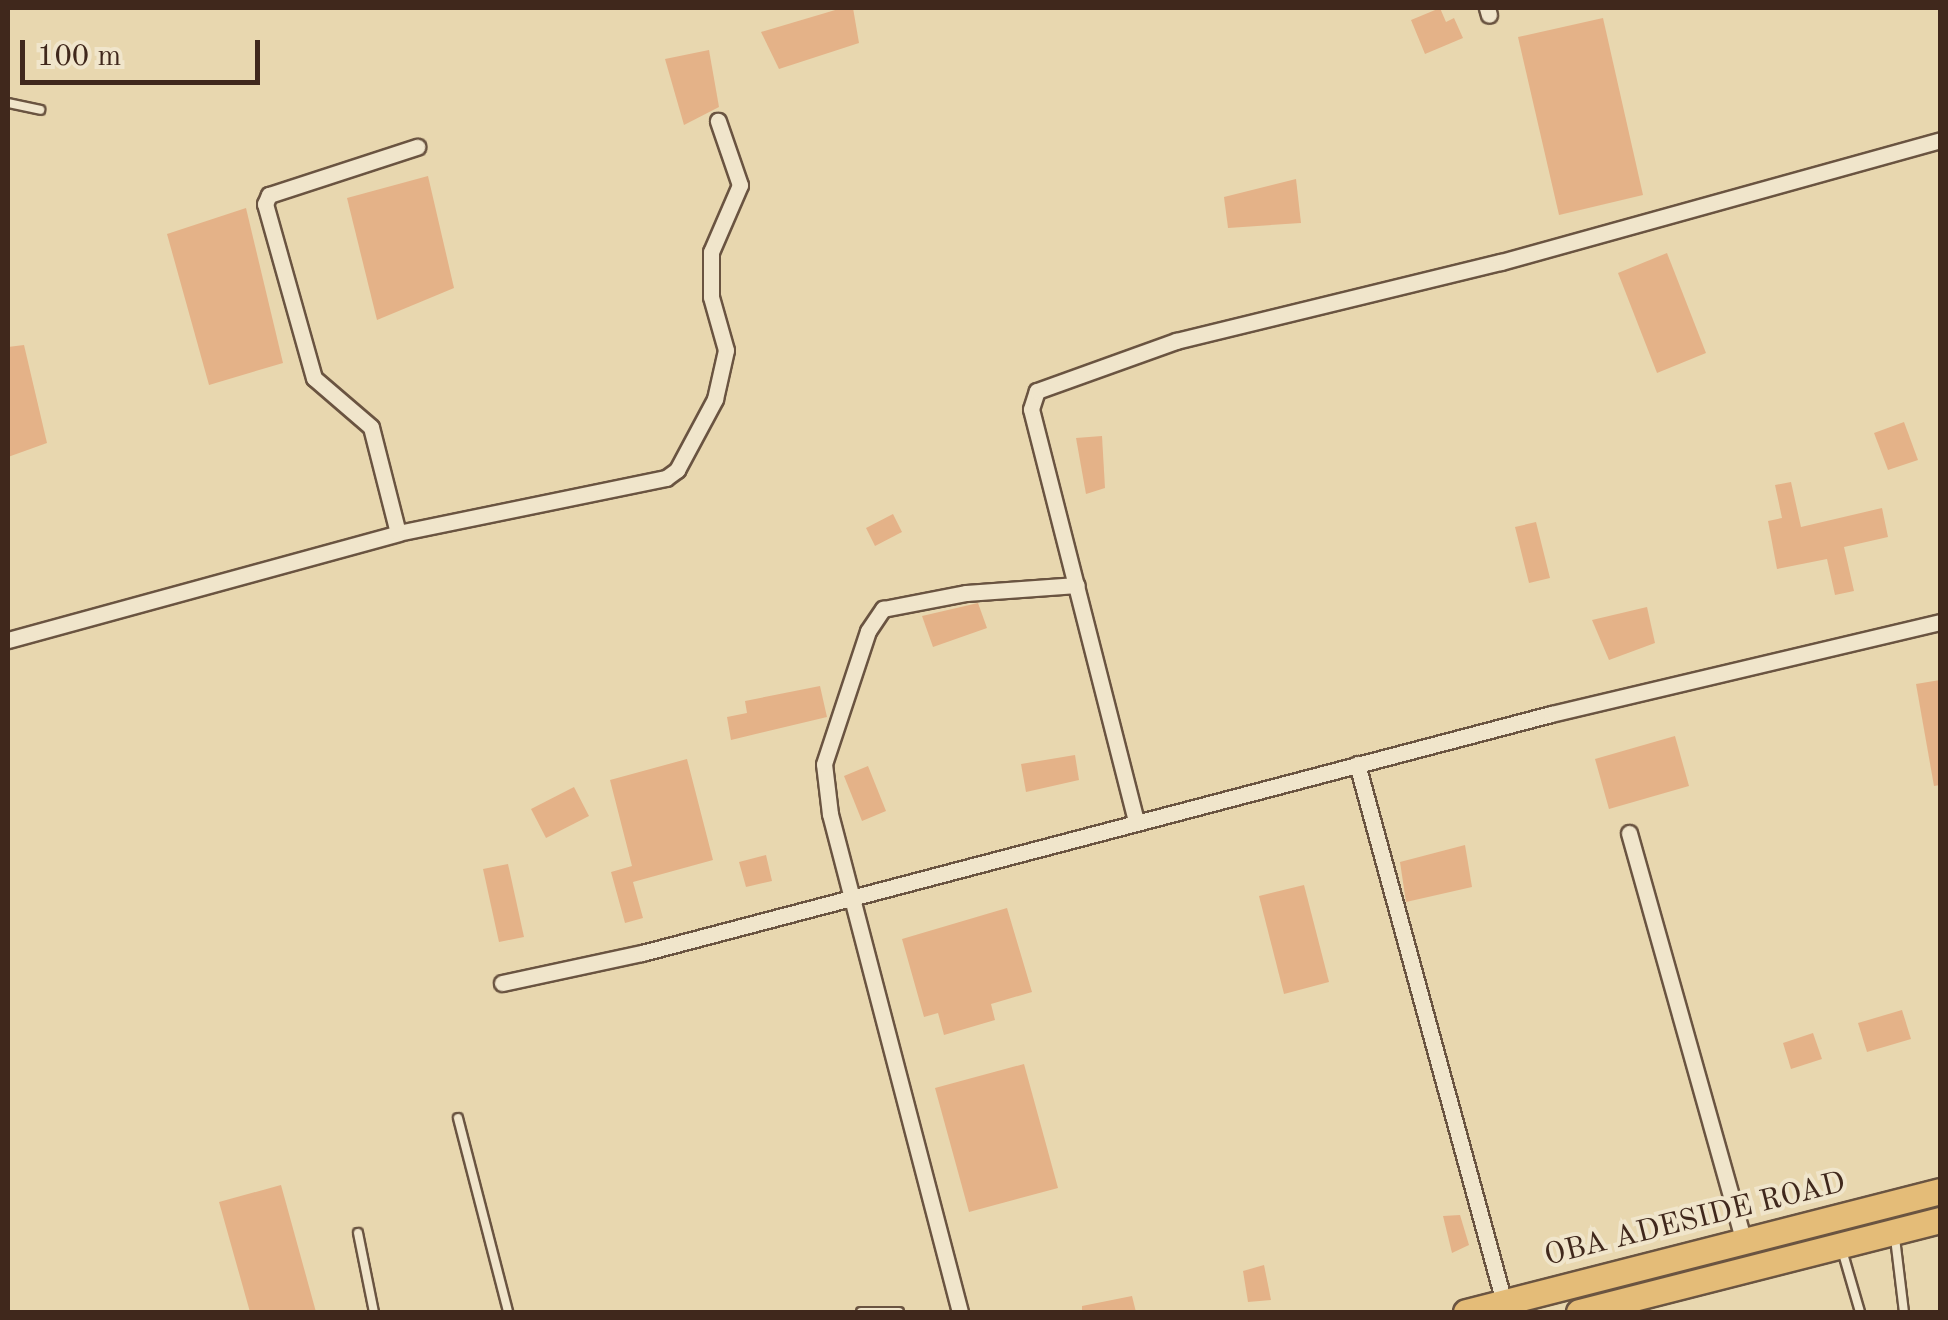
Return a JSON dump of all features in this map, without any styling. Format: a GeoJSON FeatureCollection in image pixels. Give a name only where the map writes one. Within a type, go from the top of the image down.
{"type":"FeatureCollection","features":[{"type":"Feature","properties":{"kind":"main road","name":"OBA ADESIDE ROAD"},"geometry":{"type":"LineString","coordinates":[[1466,1312],[1940,1191]]}},
{"type":"Feature","properties":{"kind":"main road"},"geometry":{"type":"LineString","coordinates":[[1579,1312],[1940,1220]]}},
{"type":"Feature","properties":{"kind":"street"},"geometry":{"type":"LineString","coordinates":[[8,640],[398,533],[676,470],[715,398],[726,350],[712,297],[711,252],[740,185],[718,121]]}},
{"type":"Feature","properties":{"kind":"street"},"geometry":{"type":"LineString","coordinates":[[1136,821],[1031,409],[1037,391],[1176,341],[1501,262],[1940,140]]}},
{"type":"Feature","properties":{"kind":"street"},"geometry":{"type":"LineString","coordinates":[[398,533],[371,427],[311,372],[264,204],[269,196],[417,147]]}},
{"type":"Feature","properties":{"kind":"street"},"geometry":{"type":"LineString","coordinates":[[960,1312],[855,896],[830,814],[824,764],[876,615],[966,593],[1077,586]]}},
{"type":"Feature","properties":{"kind":"street"},"geometry":{"type":"LineString","coordinates":[[502,983],[855,896],[1357,764],[1940,622]]}},
{"type":"Feature","properties":{"kind":"street"},"geometry":{"type":"LineString","coordinates":[[1357,764],[1504,1302]]}},
{"type":"Feature","properties":{"kind":"street"},"geometry":{"type":"LineString","coordinates":[[1629,832],[1744,1242]]}},
{"type":"Feature","properties":{"kind":"lane"},"geometry":{"type":"LineString","coordinates":[[8,103],[40,110]]}},
{"type":"Feature","properties":{"kind":"lane"},"geometry":{"type":"LineString","coordinates":[[458,1118],[508,1312]]}},
{"type":"Feature","properties":{"kind":"lane"},"geometry":{"type":"LineString","coordinates":[[1894,1232],[1904,1312]]}},
{"type":"Feature","properties":{"kind":"lane"},"geometry":{"type":"LineString","coordinates":[[358,1233],[374,1312]]}},
{"type":"Feature","properties":{"kind":"lane"},"geometry":{"type":"LineString","coordinates":[[1841,1246],[1860,1312]]}},
{"type":"Feature","properties":{"kind":"lane"},"geometry":{"type":"LineString","coordinates":[[861,1312],[899,1312]]}},
{"type":"Feature","properties":{"kind":"building"},"geometry":{"type":"Polygon","coordinates":[[[853,8],[859,43],[779,69],[761,32],[853,8]]]}},
{"type":"Feature","properties":{"kind":"building"},"geometry":{"type":"Polygon","coordinates":[[[1440,8],[1446,22],[1454,18],[1463,38],[1425,54],[1411,20],[1440,8]]]}},
{"type":"Feature","properties":{"kind":"building"},"geometry":{"type":"Polygon","coordinates":[[[1603,18],[1643,195],[1559,215],[1518,37],[1603,18]]]}},
{"type":"Feature","properties":{"kind":"building"},"geometry":{"type":"Polygon","coordinates":[[[709,50],[719,107],[684,125],[665,59],[709,50]]]}},
{"type":"Feature","properties":{"kind":"building"},"geometry":{"type":"Polygon","coordinates":[[[428,176],[454,288],[377,320],[347,198],[428,176]]]}},
{"type":"Feature","properties":{"kind":"building"},"geometry":{"type":"Polygon","coordinates":[[[1296,179],[1301,223],[1228,228],[1224,197],[1296,179]]]}},
{"type":"Feature","properties":{"kind":"building"},"geometry":{"type":"Polygon","coordinates":[[[246,208],[283,363],[209,385],[167,234],[246,208]]]}},
{"type":"Feature","properties":{"kind":"building"},"geometry":{"type":"Polygon","coordinates":[[[1667,253],[1706,353],[1657,373],[1618,273],[1667,253]]]}},
{"type":"Feature","properties":{"kind":"building"},"geometry":{"type":"Polygon","coordinates":[[[24,345],[47,443],[8,457],[8,347],[24,345]]]}},
{"type":"Feature","properties":{"kind":"building"},"geometry":{"type":"Polygon","coordinates":[[[1904,422],[1918,460],[1888,470],[1874,433],[1904,422]]]}},
{"type":"Feature","properties":{"kind":"building"},"geometry":{"type":"Polygon","coordinates":[[[1102,436],[1105,488],[1086,494],[1076,438],[1102,436]]]}},
{"type":"Feature","properties":{"kind":"building"},"geometry":{"type":"Polygon","coordinates":[[[1791,482],[1801,527],[1882,508],[1888,537],[1844,547],[1854,591],[1835,595],[1827,559],[1777,569],[1768,521],[1782,518],[1775,485],[1791,482]]]}},
{"type":"Feature","properties":{"kind":"building"},"geometry":{"type":"Polygon","coordinates":[[[893,514],[902,532],[875,546],[866,528],[893,514]]]}},
{"type":"Feature","properties":{"kind":"building"},"geometry":{"type":"Polygon","coordinates":[[[1536,522],[1550,578],[1529,583],[1515,527],[1536,522]]]}},
{"type":"Feature","properties":{"kind":"building"},"geometry":{"type":"Polygon","coordinates":[[[978,603],[987,628],[933,647],[922,616],[978,603]]]}},
{"type":"Feature","properties":{"kind":"building"},"geometry":{"type":"Polygon","coordinates":[[[1647,607],[1655,643],[1609,660],[1592,620],[1647,607]]]}},
{"type":"Feature","properties":{"kind":"building"},"geometry":{"type":"Polygon","coordinates":[[[1940,680],[1940,785],[1934,786],[1916,684],[1940,680]]]}},
{"type":"Feature","properties":{"kind":"building"},"geometry":{"type":"Polygon","coordinates":[[[820,686],[827,717],[731,740],[727,717],[747,713],[745,701],[820,686]]]}},
{"type":"Feature","properties":{"kind":"building"},"geometry":{"type":"Polygon","coordinates":[[[1675,736],[1689,786],[1609,809],[1595,759],[1675,736]]]}},
{"type":"Feature","properties":{"kind":"building"},"geometry":{"type":"Polygon","coordinates":[[[1075,755],[1079,780],[1026,792],[1021,764],[1075,755]]]}},
{"type":"Feature","properties":{"kind":"building"},"geometry":{"type":"Polygon","coordinates":[[[687,759],[713,860],[633,882],[643,918],[625,923],[611,872],[632,866],[610,780],[687,759]]]}},
{"type":"Feature","properties":{"kind":"building"},"geometry":{"type":"Polygon","coordinates":[[[868,766],[886,811],[862,821],[844,776],[868,766]]]}},
{"type":"Feature","properties":{"kind":"building"},"geometry":{"type":"Polygon","coordinates":[[[574,787],[589,816],[546,838],[531,809],[574,787]]]}},
{"type":"Feature","properties":{"kind":"building"},"geometry":{"type":"Polygon","coordinates":[[[1465,845],[1472,887],[1406,902],[1400,862],[1465,845]]]}},
{"type":"Feature","properties":{"kind":"building"},"geometry":{"type":"Polygon","coordinates":[[[766,855],[772,881],[746,887],[739,862],[766,855]]]}},
{"type":"Feature","properties":{"kind":"building"},"geometry":{"type":"Polygon","coordinates":[[[508,864],[524,937],[499,942],[483,869],[508,864]]]}},
{"type":"Feature","properties":{"kind":"building"},"geometry":{"type":"Polygon","coordinates":[[[1304,885],[1329,982],[1284,994],[1259,896],[1304,885]]]}},
{"type":"Feature","properties":{"kind":"building"},"geometry":{"type":"Polygon","coordinates":[[[1007,908],[1032,992],[991,1004],[995,1020],[944,1035],[938,1013],[924,1017],[902,939],[1007,908]]]}},
{"type":"Feature","properties":{"kind":"building"},"geometry":{"type":"Polygon","coordinates":[[[1902,1010],[1911,1039],[1867,1052],[1858,1023],[1902,1010]]]}},
{"type":"Feature","properties":{"kind":"building"},"geometry":{"type":"Polygon","coordinates":[[[1813,1033],[1822,1059],[1791,1069],[1783,1043],[1813,1033]]]}},
{"type":"Feature","properties":{"kind":"building"},"geometry":{"type":"Polygon","coordinates":[[[1024,1064],[1058,1188],[969,1212],[935,1088],[1024,1064]]]}},
{"type":"Feature","properties":{"kind":"building"},"geometry":{"type":"Polygon","coordinates":[[[281,1185],[316,1312],[250,1312],[219,1202],[281,1185]]]}},
{"type":"Feature","properties":{"kind":"building"},"geometry":{"type":"Polygon","coordinates":[[[1460,1215],[1469,1245],[1452,1253],[1443,1216],[1460,1215]]]}},
{"type":"Feature","properties":{"kind":"building"},"geometry":{"type":"Polygon","coordinates":[[[1264,1265],[1271,1300],[1248,1302],[1243,1271],[1264,1265]]]}},
{"type":"Feature","properties":{"kind":"building"},"geometry":{"type":"Polygon","coordinates":[[[1132,1296],[1136,1312],[1082,1312],[1082,1306],[1132,1296]]]}}]}
